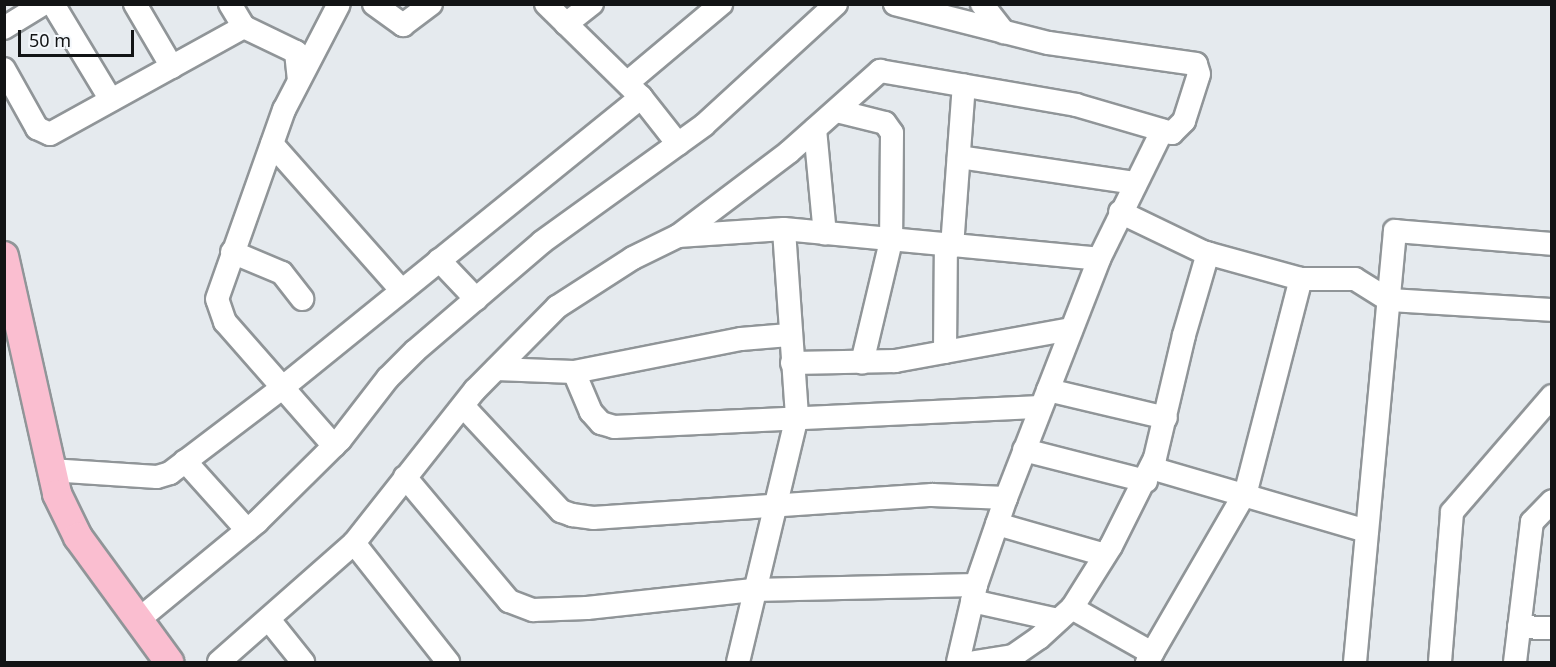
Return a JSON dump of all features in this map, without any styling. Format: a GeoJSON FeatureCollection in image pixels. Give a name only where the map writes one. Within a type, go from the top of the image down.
{"type":"FeatureCollection","features":[{"type":"Feature","properties":{"kind":"main road"},"geometry":{"type":"LineString","coordinates":[[4,256],[50,470],[78,537],[169,663]]}},
{"type":"Feature","properties":{"kind":"street"},"geometry":{"type":"LineString","coordinates":[[4,28],[43,4]]}},
{"type":"Feature","properties":{"kind":"street"},"geometry":{"type":"LineString","coordinates":[[53,4],[111,100]]}},
{"type":"Feature","properties":{"kind":"street"},"geometry":{"type":"LineString","coordinates":[[135,4],[172,67]]}},
{"type":"Feature","properties":{"kind":"street"},"geometry":{"type":"LineString","coordinates":[[230,4],[244,27],[296,52],[299,80]]}},
{"type":"Feature","properties":{"kind":"street"},"geometry":{"type":"LineString","coordinates":[[334,446],[282,388],[218,310],[218,288],[272,144],[299,80],[339,4]]}},
{"type":"Feature","properties":{"kind":"street"},"geometry":{"type":"LineString","coordinates":[[374,4],[403,25],[432,4]]}},
{"type":"Feature","properties":{"kind":"street"},"geometry":{"type":"LineString","coordinates":[[546,4],[634,90],[678,144]]}},
{"type":"Feature","properties":{"kind":"street"},"geometry":{"type":"LineString","coordinates":[[566,24],[592,4]]}},
{"type":"Feature","properties":{"kind":"street"},"geometry":{"type":"LineString","coordinates":[[50,470],[157,477],[185,461],[282,388],[439,260],[634,90],[721,4]]}},
{"type":"Feature","properties":{"kind":"street"},"geometry":{"type":"LineString","coordinates":[[223,661],[354,543],[463,406],[557,307],[623,264],[678,236],[815,129],[884,70],[1076,105],[1172,133],[1181,129],[1199,74],[1196,64],[1048,43],[895,4]]}},
{"type":"Feature","properties":{"kind":"street"},"geometry":{"type":"LineString","coordinates":[[982,4],[1004,32]]}},
{"type":"Feature","properties":{"kind":"street"},"geometry":{"type":"LineString","coordinates":[[137,621],[247,530],[334,446],[388,378],[476,299],[542,242],[720,111],[835,5]]}},
{"type":"Feature","properties":{"kind":"street"},"geometry":{"type":"LineString","coordinates":[[4,69],[37,128],[46,134],[244,27]]}},
{"type":"Feature","properties":{"kind":"street"},"geometry":{"type":"LineString","coordinates":[[945,352],[949,247],[964,85]]}},
{"type":"Feature","properties":{"kind":"street"},"geometry":{"type":"LineString","coordinates":[[837,111],[890,127],[891,241],[862,363]]}},
{"type":"Feature","properties":{"kind":"street"},"geometry":{"type":"LineString","coordinates":[[815,129],[825,234]]}},
{"type":"Feature","properties":{"kind":"street"},"geometry":{"type":"LineString","coordinates":[[958,663],[974,593],[1024,450],[1099,259],[1120,212],[1162,131]]}},
{"type":"Feature","properties":{"kind":"street"},"geometry":{"type":"LineString","coordinates":[[272,144],[402,291]]}},
{"type":"Feature","properties":{"kind":"street"},"geometry":{"type":"LineString","coordinates":[[959,157],[1135,183]]}},
{"type":"Feature","properties":{"kind":"street"},"geometry":{"type":"LineString","coordinates":[[1120,212],[1208,253],[1301,279],[1354,279],[1389,300],[1551,310]]}},
{"type":"Feature","properties":{"kind":"street"},"geometry":{"type":"LineString","coordinates":[[678,236],[784,229],[949,247],[1099,259]]}},
{"type":"Feature","properties":{"kind":"street"},"geometry":{"type":"LineString","coordinates":[[738,663],[773,505],[797,416],[789,335],[784,229]]}},
{"type":"Feature","properties":{"kind":"street"},"geometry":{"type":"LineString","coordinates":[[1355,663],[1395,231],[1551,244]]}},
{"type":"Feature","properties":{"kind":"street"},"geometry":{"type":"LineString","coordinates":[[232,252],[282,273],[302,298]]}},
{"type":"Feature","properties":{"kind":"street"},"geometry":{"type":"LineString","coordinates":[[975,663],[1023,651],[1065,614],[1105,555],[1149,474],[1166,418],[1184,335],[1208,253]]}},
{"type":"Feature","properties":{"kind":"street"},"geometry":{"type":"LineString","coordinates":[[439,260],[476,299]]}},
{"type":"Feature","properties":{"kind":"street"},"geometry":{"type":"LineString","coordinates":[[405,477],[496,587],[521,607],[587,608],[753,590],[974,593],[1065,614],[1150,658],[1244,495],[1301,279]]}},
{"type":"Feature","properties":{"kind":"street"},"geometry":{"type":"LineString","coordinates":[[792,363],[862,363],[945,352],[1071,330]]}},
{"type":"Feature","properties":{"kind":"street"},"geometry":{"type":"LineString","coordinates":[[496,369],[574,372],[741,339],[789,335]]}},
{"type":"Feature","properties":{"kind":"street"},"geometry":{"type":"LineString","coordinates":[[574,372],[591,412],[601,423],[614,427],[797,416],[895,416],[1045,399],[1166,418]]}},
{"type":"Feature","properties":{"kind":"street"},"geometry":{"type":"LineString","coordinates":[[1440,663],[1452,512],[1551,396]]}},
{"type":"Feature","properties":{"kind":"street"},"geometry":{"type":"LineString","coordinates":[[463,406],[561,511],[572,515],[593,518],[932,495],[1006,498]]}},
{"type":"Feature","properties":{"kind":"street"},"geometry":{"type":"LineString","coordinates":[[1024,450],[1244,495],[1367,531]]}},
{"type":"Feature","properties":{"kind":"street"},"geometry":{"type":"LineString","coordinates":[[185,461],[247,530]]}},
{"type":"Feature","properties":{"kind":"street"},"geometry":{"type":"LineString","coordinates":[[1515,663],[1532,522],[1551,501]]}},
{"type":"Feature","properties":{"kind":"street"},"geometry":{"type":"LineString","coordinates":[[997,524],[1105,555]]}},
{"type":"Feature","properties":{"kind":"street"},"geometry":{"type":"LineString","coordinates":[[354,543],[448,663]]}},
{"type":"Feature","properties":{"kind":"street"},"geometry":{"type":"LineString","coordinates":[[270,621],[303,663]]}},
{"type":"Feature","properties":{"kind":"street"},"geometry":{"type":"LineString","coordinates":[[1519,627],[1551,628]]}}]}
